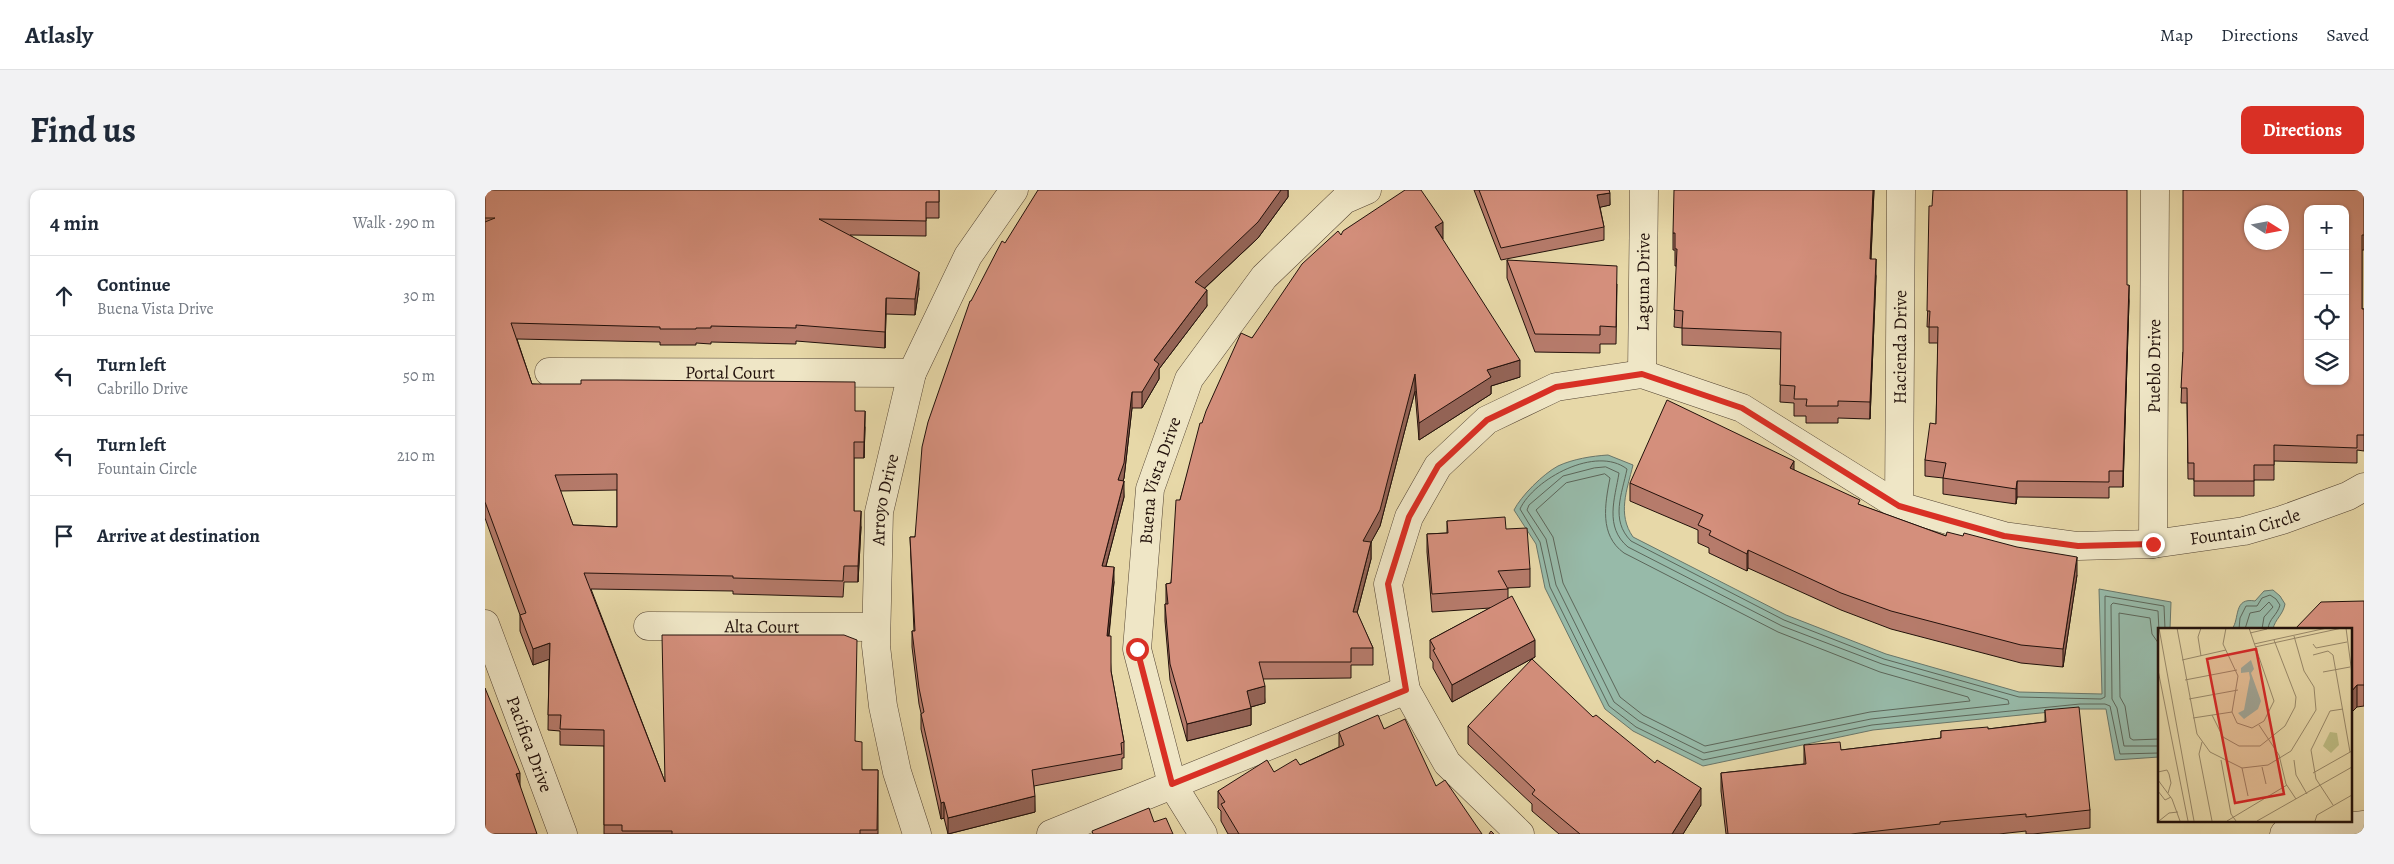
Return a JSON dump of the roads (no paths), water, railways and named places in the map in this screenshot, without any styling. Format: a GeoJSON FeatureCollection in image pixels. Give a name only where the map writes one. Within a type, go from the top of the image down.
{"type":"FeatureCollection","features":[{"type":"Feature","properties":{"kind":"lane","name":"Arroyo Drive"},"geometry":{"type":"LineString","coordinates":[[917,834],[897,772],[883,706],[875,646],[879,512],[912,374],[968,256],[1015,190]]}},
{"type":"Feature","properties":{"kind":"lane","name":"Buena Vista Drive"},"geometry":{"type":"LineString","coordinates":[[1203,834],[1172,784],[1137,649],[1151,490],[1189,379],[1264,277],[1344,200],[1367,190]]}},
{"type":"Feature","properties":{"kind":"lane","name":"Laguna Drive"},"geometry":{"type":"LineString","coordinates":[[1642,374],[1644,190]]}},
{"type":"Feature","properties":{"kind":"lane","name":"Hacienda Drive"},"geometry":{"type":"LineString","coordinates":[[1899,506],[1901,190]]}},
{"type":"Feature","properties":{"kind":"lane","name":"Pueblo Drive"},"geometry":{"type":"LineString","coordinates":[[2153,544],[2155,190]]}},
{"type":"Feature","properties":{"kind":"lane","name":"Portal Court"},"geometry":{"type":"LineString","coordinates":[[549,372],[912,374]]}},
{"type":"Feature","properties":{"kind":"lane","name":"Fountain Circle"},"geometry":{"type":"LineString","coordinates":[[1520,834],[1447,763],[1406,690],[1388,584],[1409,517],[1438,466],[1487,420],[1556,387],[1642,374],[1742,408],[1899,506],[2004,536],[2078,546],[2153,544],[2244,531],[2282,520],[2348,496],[2364,487]]}},
{"type":"Feature","properties":{"kind":"lane","name":"Pacifica Drive"},"geometry":{"type":"LineString","coordinates":[[485,624],[563,834]]}},
{"type":"Feature","properties":{"kind":"lane","name":"Alta Court"},"geometry":{"type":"LineString","coordinates":[[648,626],[876,627]]}},
{"type":"Feature","properties":{"kind":"lane"},"geometry":{"type":"LineString","coordinates":[[1051,834],[1406,690]]}},
{"type":"Feature","properties":{"kind":"lane"},"geometry":{"type":"LineString","coordinates":[[2285,834],[2364,825]]}},
{"type":"Feature","properties":{"kind":"water"},"geometry":{"type":"Polygon","coordinates":[[[1608,455],[1633,465],[1624,511],[1625,520],[1633,537],[1786,615],[1886,654],[2019,692],[2102,694],[2099,589],[2171,602],[2170,628],[2158,628],[2158,757],[2115,760],[2106,709],[2080,709],[1873,730],[1703,766],[1633,731],[1605,709],[1545,588],[1536,544],[1514,510],[1533,486],[1558,466],[1570,461],[1608,455]]]}},
{"type":"Feature","properties":{"kind":"water"},"geometry":{"type":"Polygon","coordinates":[[[2273,590],[2285,604],[2273,628],[2232,628],[2240,605],[2243,602],[2255,601],[2264,591],[2273,590]]]}}]}
